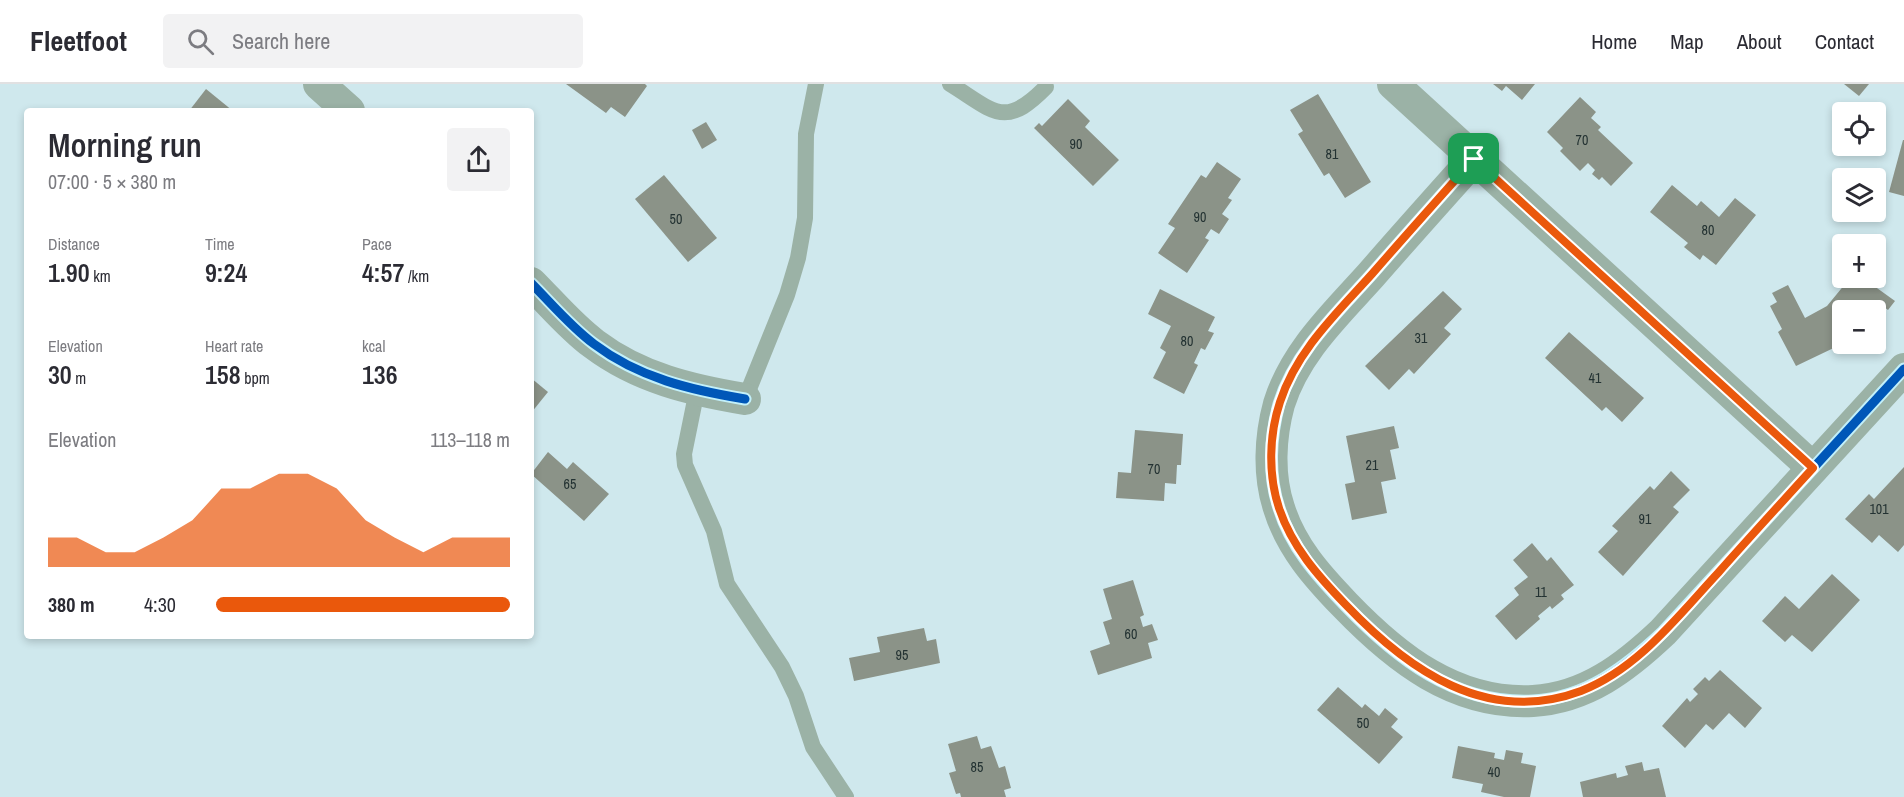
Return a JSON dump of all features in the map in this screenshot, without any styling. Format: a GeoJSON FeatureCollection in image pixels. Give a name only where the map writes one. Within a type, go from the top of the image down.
{"type":"FeatureCollection","features":[{"type":"Feature","properties":{"kind":"street"},"geometry":{"type":"LineString","coordinates":[[319,84],[346,108]]}},
{"type":"Feature","properties":{"kind":"street"},"geometry":{"type":"LineString","coordinates":[[1393,84],[1813,468]]}},
{"type":"Feature","properties":{"kind":"street"},"geometry":{"type":"LineString","coordinates":[[1474,159],[1313,340],[1288,381],[1275,423],[1271,469],[1279,508],[1286,527],[1310,566],[1371,631],[1408,662],[1428,675],[1471,693],[1503,700],[1536,701],[1581,691],[1624,667],[1663,632],[1904,369]]}},
{"type":"Feature","properties":{"kind":"street"},"geometry":{"type":"LineString","coordinates":[[534,286],[578,330],[613,357],[649,375],[697,390],[745,399]]}},
{"type":"Feature","properties":{"kind":"lane"},"geometry":{"type":"LineString","coordinates":[[745,399],[787,295],[798,258],[805,218],[806,134],[816,84]]}},
{"type":"Feature","properties":{"kind":"lane"},"geometry":{"type":"LineString","coordinates":[[950,84],[988,107],[1004,113],[1022,110],[1046,87]]}},
{"type":"Feature","properties":{"kind":"lane"},"geometry":{"type":"LineString","coordinates":[[697,390],[686,447],[685,465],[714,531],[727,584],[790,681],[813,747],[846,797]]}},
{"type":"Feature","properties":{"kind":"building"},"geometry":{"type":"Polygon","coordinates":[[[566,84],[645,84],[647,86],[625,117],[611,107],[606,113],[566,84]]]}},
{"type":"Feature","properties":{"kind":"building"},"geometry":{"type":"Polygon","coordinates":[[[1493,84],[1535,84],[1522,100],[1506,86],[1502,91],[1493,84]]]}},
{"type":"Feature","properties":{"kind":"building"},"geometry":{"type":"Polygon","coordinates":[[[1844,84],[1869,84],[1859,96],[1844,84]]]}},
{"type":"Feature","properties":{"kind":"building"},"geometry":{"type":"Polygon","coordinates":[[[206,89],[229,108],[191,108],[206,89]]]}},
{"type":"Feature","properties":{"kind":"building"},"geometry":{"type":"Polygon","coordinates":[[[1318,94],[1371,182],[1345,198],[1329,173],[1324,176],[1298,134],[1303,131],[1290,110],[1318,94]]]}},
{"type":"Feature","properties":{"kind":"building"},"geometry":{"type":"Polygon","coordinates":[[[1580,97],[1596,112],[1591,118],[1601,127],[1598,130],[1633,163],[1611,186],[1602,177],[1599,180],[1592,174],[1595,170],[1588,163],[1580,171],[1560,151],[1563,148],[1547,132],[1580,97]]]}},
{"type":"Feature","properties":{"kind":"building"},"geometry":{"type":"Polygon","coordinates":[[[1068,99],[1090,121],[1085,127],[1119,160],[1093,186],[1034,128],[1039,123],[1042,126],[1068,99]]]}},
{"type":"Feature","properties":{"kind":"building"},"geometry":{"type":"Polygon","coordinates":[[[706,122],[717,140],[702,149],[692,130],[706,122]]]}},
{"type":"Feature","properties":{"kind":"building"},"geometry":{"type":"Polygon","coordinates":[[[1904,140],[1904,196],[1889,192],[1904,140]]]}},
{"type":"Feature","properties":{"kind":"building"},"geometry":{"type":"Polygon","coordinates":[[[1217,162],[1241,179],[1228,198],[1232,200],[1222,214],[1229,219],[1219,234],[1211,229],[1205,238],[1209,240],[1187,273],[1158,253],[1175,228],[1168,224],[1201,175],[1206,178],[1217,162]]]}},
{"type":"Feature","properties":{"kind":"building"},"geometry":{"type":"Polygon","coordinates":[[[664,175],[717,238],[688,262],[635,199],[664,175]]]}},
{"type":"Feature","properties":{"kind":"building"},"geometry":{"type":"Polygon","coordinates":[[[1672,185],[1697,206],[1701,201],[1719,217],[1735,198],[1756,215],[1716,265],[1703,255],[1700,260],[1684,247],[1688,243],[1650,212],[1672,185]]]}},
{"type":"Feature","properties":{"kind":"building"},"geometry":{"type":"Polygon","coordinates":[[[1788,285],[1805,318],[1827,306],[1842,288],[1877,288],[1895,301],[1888,310],[1886,300],[1832,300],[1832,349],[1796,366],[1778,332],[1782,329],[1770,306],[1777,302],[1772,293],[1788,285]]]}},
{"type":"Feature","properties":{"kind":"building"},"geometry":{"type":"Polygon","coordinates":[[[1160,289],[1215,317],[1208,331],[1214,333],[1205,350],[1201,348],[1194,363],[1198,365],[1184,394],[1153,378],[1166,352],[1160,348],[1171,326],[1148,314],[1160,289]]]}},
{"type":"Feature","properties":{"kind":"building"},"geometry":{"type":"Polygon","coordinates":[[[1443,291],[1462,309],[1444,328],[1451,334],[1414,374],[1409,369],[1389,390],[1365,366],[1443,291]]]}},
{"type":"Feature","properties":{"kind":"building"},"geometry":{"type":"Polygon","coordinates":[[[1569,332],[1644,398],[1622,422],[1606,407],[1602,411],[1545,358],[1569,332]]]}},
{"type":"Feature","properties":{"kind":"building"},"geometry":{"type":"Polygon","coordinates":[[[534,380],[548,392],[534,409],[534,380]]]}},
{"type":"Feature","properties":{"kind":"building"},"geometry":{"type":"Polygon","coordinates":[[[1394,426],[1399,448],[1390,450],[1396,479],[1381,482],[1387,513],[1352,520],[1345,484],[1355,482],[1346,436],[1394,426]]]}},
{"type":"Feature","properties":{"kind":"building"},"geometry":{"type":"Polygon","coordinates":[[[1135,430],[1183,434],[1181,465],[1177,465],[1176,484],[1165,483],[1164,501],[1116,498],[1118,472],[1131,473],[1135,430]]]}},
{"type":"Feature","properties":{"kind":"building"},"geometry":{"type":"Polygon","coordinates":[[[548,452],[567,469],[573,462],[609,494],[584,521],[534,477],[534,470],[548,452]]]}},
{"type":"Feature","properties":{"kind":"building"},"geometry":{"type":"Polygon","coordinates":[[[1904,467],[1904,545],[1898,552],[1879,535],[1872,543],[1845,519],[1869,494],[1874,499],[1904,467]]]}},
{"type":"Feature","properties":{"kind":"building"},"geometry":{"type":"Polygon","coordinates":[[[1671,471],[1690,490],[1673,507],[1679,512],[1623,576],[1598,552],[1618,531],[1612,526],[1650,486],[1654,490],[1671,471]]]}},
{"type":"Feature","properties":{"kind":"building"},"geometry":{"type":"Polygon","coordinates":[[[1532,543],[1547,561],[1551,557],[1574,585],[1561,595],[1564,599],[1552,609],[1550,606],[1538,616],[1540,619],[1516,640],[1495,616],[1519,595],[1514,588],[1528,577],[1513,560],[1532,543]]]}},
{"type":"Feature","properties":{"kind":"building"},"geometry":{"type":"Polygon","coordinates":[[[1832,574],[1860,600],[1812,652],[1792,635],[1785,642],[1762,621],[1785,596],[1799,609],[1832,574]]]}},
{"type":"Feature","properties":{"kind":"building"},"geometry":{"type":"Polygon","coordinates":[[[1133,580],[1144,615],[1140,617],[1143,627],[1152,624],[1158,640],[1148,643],[1152,658],[1098,675],[1090,651],[1110,644],[1103,622],[1112,619],[1103,589],[1133,580]]]}},
{"type":"Feature","properties":{"kind":"building"},"geometry":{"type":"Polygon","coordinates":[[[924,628],[927,641],[936,639],[940,663],[854,681],[849,658],[880,652],[877,637],[924,628]]]}},
{"type":"Feature","properties":{"kind":"building"},"geometry":{"type":"Polygon","coordinates":[[[1720,670],[1762,708],[1745,728],[1729,713],[1713,730],[1706,724],[1685,748],[1662,726],[1687,698],[1690,702],[1698,694],[1693,689],[1705,677],[1709,681],[1720,670]]]}},
{"type":"Feature","properties":{"kind":"building"},"geometry":{"type":"Polygon","coordinates":[[[1338,687],[1362,708],[1365,704],[1379,716],[1385,708],[1398,719],[1391,727],[1403,737],[1379,764],[1317,710],[1338,687]]]}},
{"type":"Feature","properties":{"kind":"building"},"geometry":{"type":"Polygon","coordinates":[[[977,736],[981,749],[991,746],[999,768],[1005,766],[1011,788],[1004,790],[1006,797],[961,797],[960,793],[956,794],[949,773],[956,771],[948,744],[977,736]]]}},
{"type":"Feature","properties":{"kind":"building"},"geometry":{"type":"Polygon","coordinates":[[[1458,746],[1495,753],[1494,758],[1504,760],[1506,750],[1523,753],[1521,763],[1536,766],[1530,797],[1504,797],[1481,792],[1483,784],[1452,778],[1458,746]]]}},
{"type":"Feature","properties":{"kind":"building"},"geometry":{"type":"Polygon","coordinates":[[[1642,762],[1644,771],[1659,768],[1666,797],[1583,797],[1580,782],[1616,773],[1617,778],[1628,775],[1625,766],[1642,762]]]}},
{"type":"Feature","properties":{"kind":"cycle path"},"geometry":{"type":"LineString","coordinates":[[1474,159],[1331,319],[1295,367],[1279,404],[1272,456],[1275,495],[1284,522],[1290,536],[1315,572],[1345,605],[1385,643],[1406,660],[1453,686],[1478,695],[1505,700],[1552,699],[1588,687],[1620,668],[1663,632],[1904,369]]}},
{"type":"Feature","properties":{"kind":"cycle path"},"geometry":{"type":"LineString","coordinates":[[534,286],[569,323],[594,344],[629,366],[685,387],[745,399]]}},
{"type":"Feature","properties":{"kind":"route"},"geometry":{"type":"LineString","coordinates":[[1474,159],[1813,468],[1663,632],[1624,667],[1581,691],[1536,701],[1492,699],[1449,685],[1428,675],[1388,646],[1326,585],[1296,547],[1279,508],[1271,469],[1275,423],[1288,381],[1298,360],[1329,321],[1474,159]]}}]}
